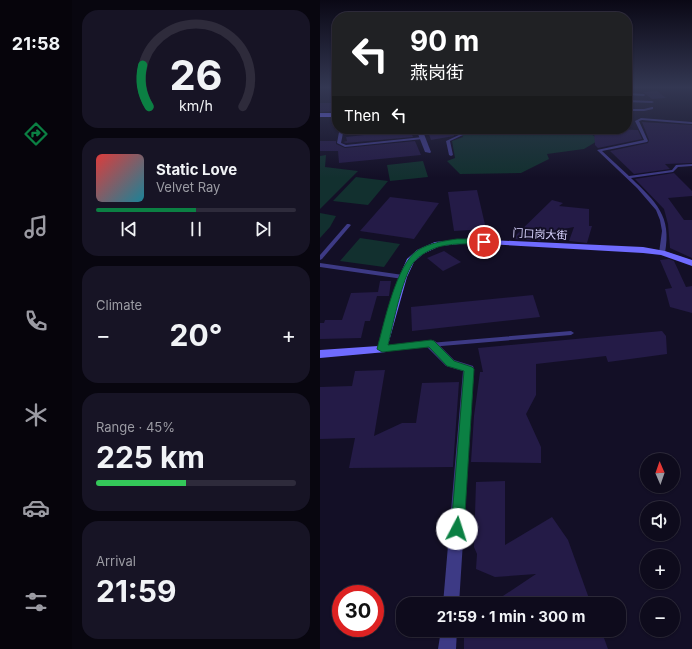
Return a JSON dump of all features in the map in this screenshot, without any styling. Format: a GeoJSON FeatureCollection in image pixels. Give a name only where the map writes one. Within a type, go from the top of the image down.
{"type":"FeatureCollection","features":[{"type":"Feature","properties":{"kind":"street"},"geometry":{"type":"LineString","coordinates":[[421,134],[428,152]]}},
{"type":"Feature","properties":{"kind":"street","name":"门口岗大街"},"geometry":{"type":"LineString","coordinates":[[382,349],[402,277],[410,261],[420,252],[438,244],[457,241],[642,250],[662,253],[692,263]]}},
{"type":"Feature","properties":{"kind":"street"},"geometry":{"type":"LineString","coordinates":[[431,344],[450,363],[469,369],[452,597]]}},
{"type":"Feature","properties":{"kind":"street"},"geometry":{"type":"LineString","coordinates":[[320,354],[382,349]]}},
{"type":"Feature","properties":{"kind":"street"},"geometry":{"type":"LineString","coordinates":[[447,649],[448,637]]}},
{"type":"Feature","properties":{"kind":"lane"},"geometry":{"type":"LineString","coordinates":[[662,253],[665,241],[663,224],[659,211],[627,176],[599,150],[646,141],[637,121],[642,119],[692,123]]}},
{"type":"Feature","properties":{"kind":"lane"},"geometry":{"type":"LineString","coordinates":[[340,134],[339,143],[345,146],[423,138]]}},
{"type":"Feature","properties":{"kind":"lane"},"geometry":{"type":"LineString","coordinates":[[451,155],[448,141],[461,135],[460,134]]}},
{"type":"Feature","properties":{"kind":"lane"},"geometry":{"type":"LineString","coordinates":[[627,176],[674,171],[677,166],[692,165]]}},
{"type":"Feature","properties":{"kind":"lane"},"geometry":{"type":"LineString","coordinates":[[320,258],[349,225]]}},
{"type":"Feature","properties":{"kind":"lane"},"geometry":{"type":"LineString","coordinates":[[320,265],[402,277]]}},
{"type":"Feature","properties":{"kind":"lane"},"geometry":{"type":"LineString","coordinates":[[382,349],[571,333]]}},
{"type":"Feature","properties":{"kind":"green space"},"geometry":{"type":"Polygon","coordinates":[[[462,134],[591,134],[599,140],[584,149],[547,154],[549,159],[521,173],[460,174],[447,161],[455,158],[452,141],[463,137],[462,134]]]}},
{"type":"Feature","properties":{"kind":"green space"},"geometry":{"type":"Polygon","coordinates":[[[326,155],[325,167],[358,171],[320,209],[320,156],[326,155]]]}},
{"type":"Feature","properties":{"kind":"green space"},"geometry":{"type":"Polygon","coordinates":[[[423,161],[428,177],[390,181],[387,165],[423,161]]]}},
{"type":"Feature","properties":{"kind":"green space"},"geometry":{"type":"Polygon","coordinates":[[[356,177],[388,181],[368,205],[333,201],[356,177]]]}},
{"type":"Feature","properties":{"kind":"green space"},"geometry":{"type":"Polygon","coordinates":[[[320,213],[336,216],[330,227],[320,238],[320,213]]]}},
{"type":"Feature","properties":{"kind":"green space"},"geometry":{"type":"Polygon","coordinates":[[[360,238],[400,244],[384,267],[340,261],[360,238]]]}},
{"type":"Feature","properties":{"kind":"building"},"geometry":{"type":"Polygon","coordinates":[[[642,122],[692,125],[692,163],[665,164],[670,169],[634,174],[610,151],[648,143],[649,140],[642,122]]]}},
{"type":"Feature","properties":{"kind":"building"},"geometry":{"type":"Polygon","coordinates":[[[632,130],[638,130],[642,139],[598,148],[595,145],[594,134],[632,134],[632,130]]]}},
{"type":"Feature","properties":{"kind":"building"},"geometry":{"type":"Polygon","coordinates":[[[373,134],[412,134],[413,137],[346,143],[343,142],[347,141],[346,137],[373,134]]]}},
{"type":"Feature","properties":{"kind":"building"},"geometry":{"type":"Polygon","coordinates":[[[429,134],[453,134],[454,136],[431,140],[429,134]]]}},
{"type":"Feature","properties":{"kind":"building"},"geometry":{"type":"Polygon","coordinates":[[[320,141],[336,141],[336,144],[345,148],[415,141],[421,155],[339,163],[338,151],[320,151],[320,141]]]}},
{"type":"Feature","properties":{"kind":"building"},"geometry":{"type":"Polygon","coordinates":[[[674,173],[692,191],[692,196],[668,198],[684,220],[692,220],[692,258],[670,248],[668,224],[664,209],[635,179],[674,173]]]}},
{"type":"Feature","properties":{"kind":"building"},"geometry":{"type":"Polygon","coordinates":[[[477,190],[486,229],[454,231],[448,192],[477,190]]]}},
{"type":"Feature","properties":{"kind":"building"},"geometry":{"type":"Polygon","coordinates":[[[390,197],[439,203],[414,239],[360,231],[390,197]]]}},
{"type":"Feature","properties":{"kind":"building"},"geometry":{"type":"Polygon","coordinates":[[[552,200],[563,203],[559,206],[589,209],[589,226],[592,226],[587,243],[569,241],[574,227],[548,232],[541,241],[512,239],[552,200]]]}},
{"type":"Feature","properties":{"kind":"building"},"geometry":{"type":"Polygon","coordinates":[[[444,251],[461,262],[443,271],[427,258],[444,251]]]}},
{"type":"Feature","properties":{"kind":"building"},"geometry":{"type":"Polygon","coordinates":[[[669,259],[674,261],[686,287],[692,286],[692,313],[670,307],[665,289],[672,288],[660,260],[669,259]]]}},
{"type":"Feature","properties":{"kind":"building"},"geometry":{"type":"Polygon","coordinates":[[[380,281],[391,281],[389,296],[377,296],[370,321],[365,321],[361,338],[320,339],[320,323],[324,323],[325,320],[342,320],[351,293],[378,292],[380,281]]]}},
{"type":"Feature","properties":{"kind":"building"},"geometry":{"type":"Polygon","coordinates":[[[533,295],[540,317],[412,331],[411,307],[533,295]]]}},
{"type":"Feature","properties":{"kind":"building"},"geometry":{"type":"Polygon","coordinates":[[[662,331],[666,336],[667,354],[608,362],[606,356],[536,364],[536,395],[526,414],[541,447],[541,463],[471,462],[474,416],[480,372],[483,372],[478,348],[662,331]]]}},
{"type":"Feature","properties":{"kind":"building"},"geometry":{"type":"Polygon","coordinates":[[[385,370],[374,436],[402,423],[416,423],[422,383],[459,382],[453,467],[349,468],[355,438],[320,439],[320,387],[352,386],[355,371],[385,370]]]}},
{"type":"Feature","properties":{"kind":"building"},"geometry":{"type":"Polygon","coordinates":[[[505,481],[505,545],[552,517],[568,540],[588,597],[502,597],[536,574],[495,577],[476,569],[477,554],[474,547],[476,482],[505,481]]]}},
{"type":"Feature","properties":{"kind":"building"},"geometry":{"type":"Polygon","coordinates":[[[464,637],[604,637],[608,649],[464,649],[464,637]]]}},
{"type":"Feature","properties":{"kind":"route"},"geometry":{"type":"LineString","coordinates":[[457,529],[469,369],[450,363],[431,344],[382,349],[402,277],[410,261],[420,252],[438,244],[457,241],[484,242]]}}]}
